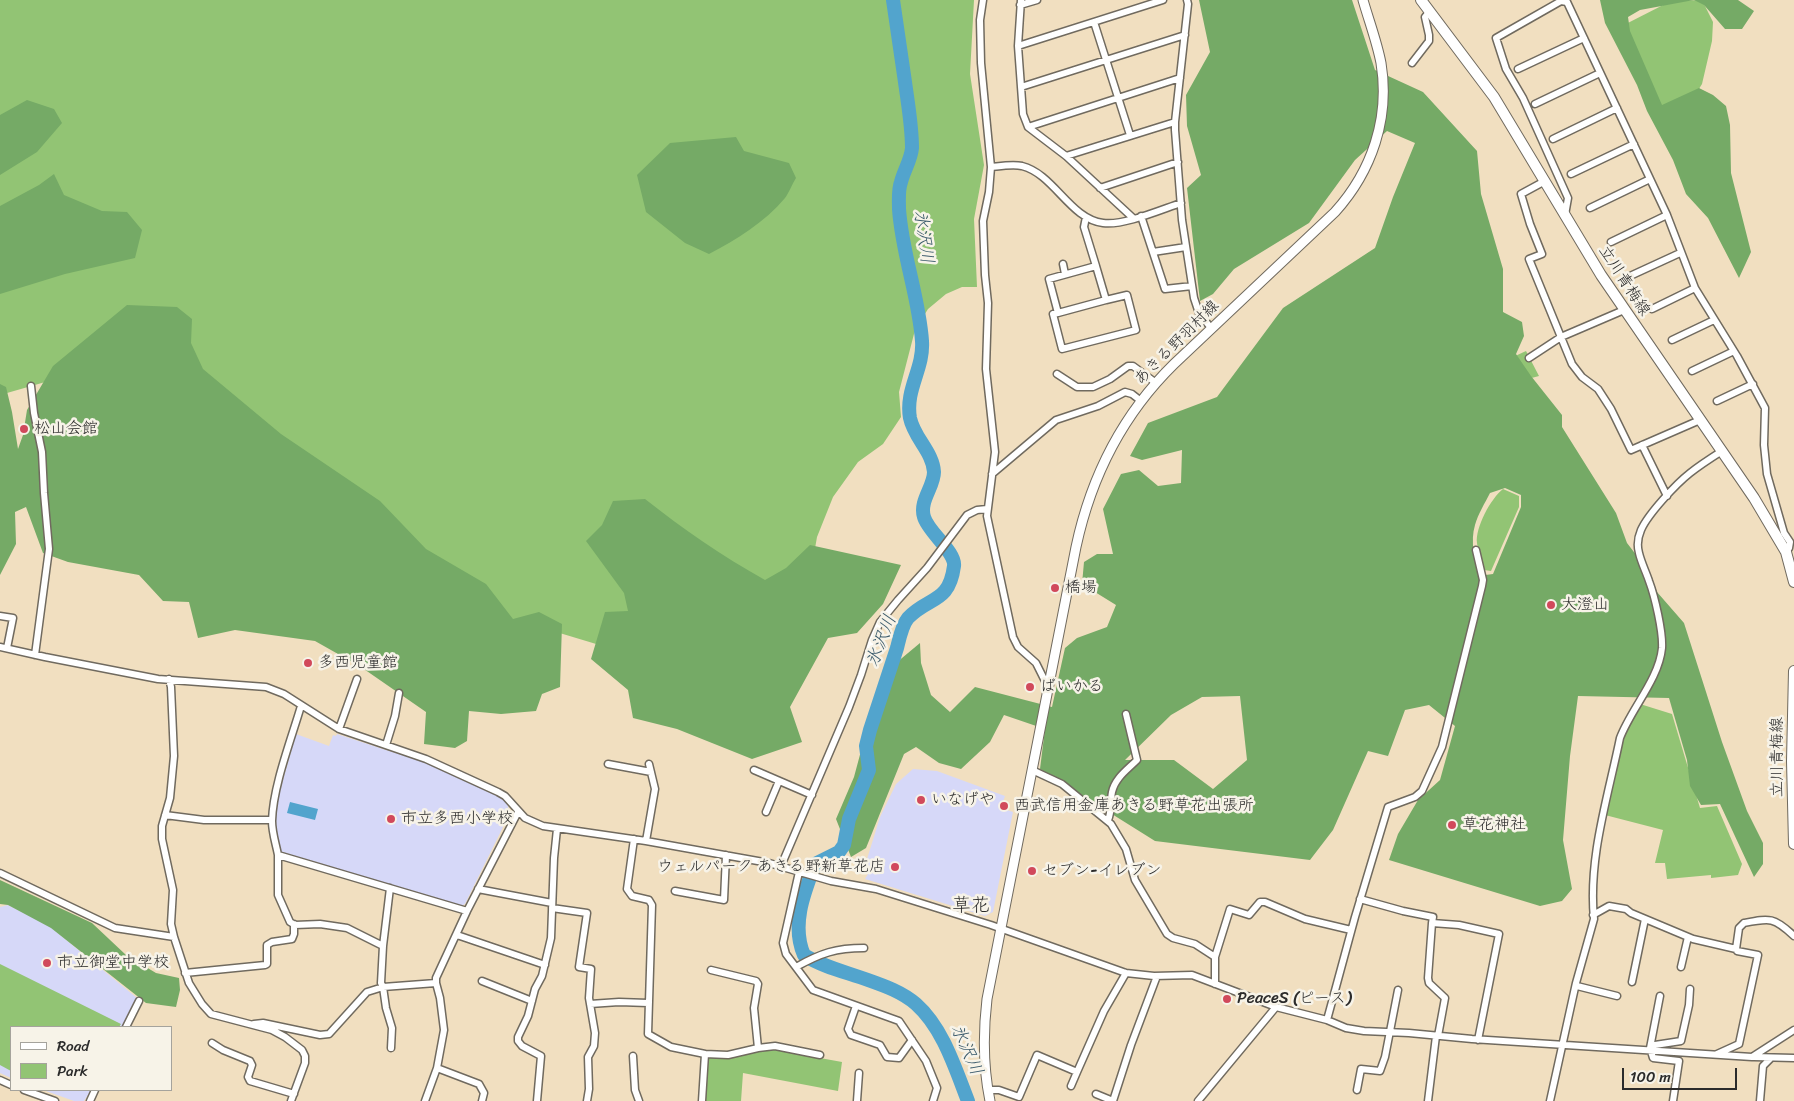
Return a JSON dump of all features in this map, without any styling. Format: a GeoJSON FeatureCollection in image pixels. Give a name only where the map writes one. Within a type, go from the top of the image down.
{"type":"FeatureCollection","features":[{"type":"Feature","properties":{"kind":"main road","name":"あきる野羽村線"},"geometry":{"type":"LineString","coordinates":[[990,1101],[985,1064],[985,1016],[1000,928],[1076,547],[1086,508],[1097,476],[1112,446],[1141,401],[1156,383],[1211,328],[1336,212],[1357,184],[1368,164],[1375,145],[1380,122],[1383,90],[1379,57],[1364,0]]}},
{"type":"Feature","properties":{"kind":"main road","name":"立川青梅線"},"geometry":{"type":"LineString","coordinates":[[1421,0],[1494,97],[1624,310],[1754,498],[1786,552],[1794,582]]}},
{"type":"Feature","properties":{"kind":"main road","name":"立川青梅線"},"geometry":{"type":"LineString","coordinates":[[1794,671],[1792,761],[1794,844]]}},
{"type":"Feature","properties":{"kind":"street"},"geometry":{"type":"LineString","coordinates":[[983,0],[980,20],[980,54],[982,91],[991,167],[990,192],[984,212],[983,226],[988,303],[987,377],[995,447],[987,518],[1013,637],[1018,647],[1036,663],[1048,687]]}},
{"type":"Feature","properties":{"kind":"street"},"geometry":{"type":"LineString","coordinates":[[1037,0],[1020,3],[1018,46],[1023,114],[1028,126],[1066,156],[1133,218]]}},
{"type":"Feature","properties":{"kind":"street"},"geometry":{"type":"LineString","coordinates":[[1018,46],[1162,0]]}},
{"type":"Feature","properties":{"kind":"street"},"geometry":{"type":"LineString","coordinates":[[1187,0],[1175,122],[1181,203],[1192,286],[1198,312],[1211,328]]}},
{"type":"Feature","properties":{"kind":"street"},"geometry":{"type":"LineString","coordinates":[[1565,215],[1568,198],[1523,98],[1506,69],[1496,38],[1561,1],[1567,2],[1634,144],[1667,215],[1695,288],[1734,351],[1765,408],[1764,445],[1767,474],[1784,533],[1790,542],[1790,548],[1786,552]]}},
{"type":"Feature","properties":{"kind":"street"},"geometry":{"type":"LineString","coordinates":[[1412,63],[1429,40],[1424,17],[1430,12]]}},
{"type":"Feature","properties":{"kind":"street"},"geometry":{"type":"LineString","coordinates":[[1094,22],[1130,135]]}},
{"type":"Feature","properties":{"kind":"street"},"geometry":{"type":"LineString","coordinates":[[1021,87],[1185,35]]}},
{"type":"Feature","properties":{"kind":"street"},"geometry":{"type":"LineString","coordinates":[[1518,69],[1584,38]]}},
{"type":"Feature","properties":{"kind":"street"},"geometry":{"type":"LineString","coordinates":[[1535,104],[1600,73]]}},
{"type":"Feature","properties":{"kind":"street"},"geometry":{"type":"LineString","coordinates":[[1028,126],[1180,78]]}},
{"type":"Feature","properties":{"kind":"street"},"geometry":{"type":"LineString","coordinates":[[1554,139],[1617,108]]}},
{"type":"Feature","properties":{"kind":"street"},"geometry":{"type":"LineString","coordinates":[[1066,156],[1175,122]]}},
{"type":"Feature","properties":{"kind":"street"},"geometry":{"type":"LineString","coordinates":[[1571,174],[1634,144]]}},
{"type":"Feature","properties":{"kind":"street"},"geometry":{"type":"LineString","coordinates":[[1100,188],[1178,162]]}},
{"type":"Feature","properties":{"kind":"street"},"geometry":{"type":"LineString","coordinates":[[991,167],[1020,166],[1032,170],[1086,217],[1101,223],[1114,224],[1181,203]]}},
{"type":"Feature","properties":{"kind":"street"},"geometry":{"type":"LineString","coordinates":[[1590,208],[1650,180]]}},
{"type":"Feature","properties":{"kind":"street"},"geometry":{"type":"LineString","coordinates":[[1545,181],[1521,194],[1542,254],[1529,259],[1572,364],[1582,377],[1598,389],[1632,450],[1700,420]]}},
{"type":"Feature","properties":{"kind":"street"},"geometry":{"type":"LineString","coordinates":[[1611,242],[1667,215]]}},
{"type":"Feature","properties":{"kind":"street"},"geometry":{"type":"LineString","coordinates":[[1141,216],[1165,290],[1192,286]]}},
{"type":"Feature","properties":{"kind":"street"},"geometry":{"type":"LineString","coordinates":[[1086,217],[1084,227],[1106,300]]}},
{"type":"Feature","properties":{"kind":"street"},"geometry":{"type":"LineString","coordinates":[[1153,252],[1186,247]]}},
{"type":"Feature","properties":{"kind":"street"},"geometry":{"type":"LineString","coordinates":[[1630,276],[1680,253]]}},
{"type":"Feature","properties":{"kind":"street"},"geometry":{"type":"LineString","coordinates":[[1063,264],[1066,274]]}},
{"type":"Feature","properties":{"kind":"street"},"geometry":{"type":"LineString","coordinates":[[1058,313],[1049,279],[1096,266]]}},
{"type":"Feature","properties":{"kind":"street"},"geometry":{"type":"LineString","coordinates":[[1652,309],[1695,288]]}},
{"type":"Feature","properties":{"kind":"street"},"geometry":{"type":"LineString","coordinates":[[1127,295],[1136,330],[1062,349],[1053,314],[1058,313],[1127,295]]}},
{"type":"Feature","properties":{"kind":"street"},"geometry":{"type":"LineString","coordinates":[[1529,358],[1561,337],[1624,310]]}},
{"type":"Feature","properties":{"kind":"street"},"geometry":{"type":"LineString","coordinates":[[1672,340],[1714,320]]}},
{"type":"Feature","properties":{"kind":"street"},"geometry":{"type":"LineString","coordinates":[[1692,371],[1734,351]]}},
{"type":"Feature","properties":{"kind":"street"},"geometry":{"type":"LineString","coordinates":[[1056,374],[1077,387],[1093,387],[1110,379],[1128,366],[1133,366],[1156,383]]}},
{"type":"Feature","properties":{"kind":"street"},"geometry":{"type":"LineString","coordinates":[[1717,401],[1753,384]]}},
{"type":"Feature","properties":{"kind":"street"},"geometry":{"type":"LineString","coordinates":[[32,386],[34,414],[42,452],[49,549],[34,655]]}},
{"type":"Feature","properties":{"kind":"street"},"geometry":{"type":"LineString","coordinates":[[992,474],[1056,420],[1098,406],[1125,392],[1132,394],[1141,401]]}},
{"type":"Feature","properties":{"kind":"street"},"geometry":{"type":"LineString","coordinates":[[1642,445],[1667,496]]}},
{"type":"Feature","properties":{"kind":"street"},"geometry":{"type":"LineString","coordinates":[[1550,1101],[1593,915],[1598,838],[1620,738],[1624,727],[1653,676],[1662,648],[1661,634],[1650,582],[1638,548],[1641,530],[1667,496],[1690,472],[1722,451]]}},
{"type":"Feature","properties":{"kind":"street"},"geometry":{"type":"LineString","coordinates":[[781,866],[849,707],[873,636],[880,622],[894,603],[927,568],[967,515],[977,510],[987,509]]}},
{"type":"Feature","properties":{"kind":"street"},"geometry":{"type":"LineString","coordinates":[[1327,1020],[1351,930],[1388,807],[1415,797],[1422,791],[1442,748],[1482,586],[1483,580],[1476,550]]}},
{"type":"Feature","properties":{"kind":"street"},"geometry":{"type":"LineString","coordinates":[[0,616],[12,618],[4,647],[34,655],[169,679],[266,687],[284,694],[338,729],[426,759],[498,792],[512,803],[518,812],[543,826],[726,855],[781,866],[847,884],[876,889],[1000,928],[1126,973],[1158,976],[1192,975],[1276,1007],[1327,1020],[1346,1028],[1562,1046],[1794,1058]]}},
{"type":"Feature","properties":{"kind":"street"},"geometry":{"type":"LineString","coordinates":[[169,679],[174,756],[170,798],[162,826],[162,839],[173,890],[171,924],[174,937],[189,983],[202,1004],[211,1014],[272,1030],[285,1036],[302,1050],[306,1063],[292,1098],[250,1081],[248,1078],[252,1065],[250,1061],[223,1050],[212,1042]]}},
{"type":"Feature","properties":{"kind":"street"},"geometry":{"type":"LineString","coordinates":[[338,729],[356,679]]}},
{"type":"Feature","properties":{"kind":"street"},"geometry":{"type":"LineString","coordinates":[[386,745],[395,716],[399,693]]}},
{"type":"Feature","properties":{"kind":"street"},"geometry":{"type":"LineString","coordinates":[[302,706],[283,766],[272,820],[278,855],[278,894],[290,922],[294,924],[320,924],[347,928],[382,946]]}},
{"type":"Feature","properties":{"kind":"street"},"geometry":{"type":"LineString","coordinates":[[1108,820],[1112,808],[1112,792],[1118,779],[1137,760],[1126,714]]}},
{"type":"Feature","properties":{"kind":"street"},"geometry":{"type":"LineString","coordinates":[[608,764],[651,772]]}},
{"type":"Feature","properties":{"kind":"street"},"geometry":{"type":"LineString","coordinates":[[646,841],[655,788],[649,764]]}},
{"type":"Feature","properties":{"kind":"street"},"geometry":{"type":"LineString","coordinates":[[754,770],[812,795]]}},
{"type":"Feature","properties":{"kind":"street"},"geometry":{"type":"LineString","coordinates":[[1032,770],[1062,784],[1108,820],[1126,849],[1135,880],[1167,934],[1173,938],[1195,944],[1215,957]]}},
{"type":"Feature","properties":{"kind":"street"},"geometry":{"type":"LineString","coordinates":[[766,812],[779,781]]}},
{"type":"Feature","properties":{"kind":"street"},"geometry":{"type":"LineString","coordinates":[[426,1101],[437,1068],[444,1030],[436,978],[467,911],[518,812]]}},
{"type":"Feature","properties":{"kind":"street"},"geometry":{"type":"LineString","coordinates":[[165,815],[204,820],[272,820]]}},
{"type":"Feature","properties":{"kind":"street"},"geometry":{"type":"LineString","coordinates":[[537,1101],[541,1056],[522,1046],[518,1041],[545,965],[551,938],[557,828]]}},
{"type":"Feature","properties":{"kind":"street"},"geometry":{"type":"LineString","coordinates":[[634,839],[627,888],[632,896],[649,900],[652,904],[648,1034],[671,1047],[705,1054],[728,1056],[758,1048],[775,1046],[820,1055]]}},
{"type":"Feature","properties":{"kind":"street"},"geometry":{"type":"LineString","coordinates":[[278,855],[467,911]]}},
{"type":"Feature","properties":{"kind":"street"},"geometry":{"type":"LineString","coordinates":[[675,891],[724,900],[726,855]]}},
{"type":"Feature","properties":{"kind":"street"},"geometry":{"type":"LineString","coordinates":[[802,872],[783,943],[786,954],[813,990],[899,1021],[926,1061],[937,1088],[933,1101]]}},
{"type":"Feature","properties":{"kind":"street"},"geometry":{"type":"LineString","coordinates":[[0,873],[115,928],[174,937]]}},
{"type":"Feature","properties":{"kind":"street"},"geometry":{"type":"LineString","coordinates":[[390,888],[382,946],[381,983],[392,1028],[391,1048]]}},
{"type":"Feature","properties":{"kind":"street"},"geometry":{"type":"LineString","coordinates":[[478,889],[587,913],[579,967],[591,969],[590,1004],[595,1034],[594,1046],[588,1057],[589,1089],[587,1101]]}},
{"type":"Feature","properties":{"kind":"street"},"geometry":{"type":"LineString","coordinates":[[1360,899],[1433,917],[1428,978],[1430,983],[1445,998],[1437,1036],[1428,1101]]}},
{"type":"Feature","properties":{"kind":"street"},"geometry":{"type":"LineString","coordinates":[[1216,984],[1215,957],[1230,909],[1250,915],[1260,902],[1265,902],[1305,919],[1351,930]]}},
{"type":"Feature","properties":{"kind":"street"},"geometry":{"type":"LineString","coordinates":[[1593,915],[1609,906],[1626,909],[1645,919],[1688,936],[1736,949],[1737,951],[1758,954],[1739,1044],[1715,1055]]}},
{"type":"Feature","properties":{"kind":"street"},"geometry":{"type":"LineString","coordinates":[[1632,982],[1645,919]]}},
{"type":"Feature","properties":{"kind":"street"},"geometry":{"type":"LineString","coordinates":[[1736,949],[1739,928],[1744,923],[1764,919],[1775,921],[1794,936]]}},
{"type":"Feature","properties":{"kind":"street"},"geometry":{"type":"LineString","coordinates":[[1432,923],[1460,925],[1499,934],[1478,1040]]}},
{"type":"Feature","properties":{"kind":"street"},"geometry":{"type":"LineString","coordinates":[[185,973],[265,965],[268,959],[267,945],[272,942],[292,939],[294,924]]}},
{"type":"Feature","properties":{"kind":"street"},"geometry":{"type":"LineString","coordinates":[[457,935],[545,965]]}},
{"type":"Feature","properties":{"kind":"street"},"geometry":{"type":"LineString","coordinates":[[1681,967],[1688,936]]}},
{"type":"Feature","properties":{"kind":"street"},"geometry":{"type":"LineString","coordinates":[[796,967],[820,954],[846,948],[864,948]]}},
{"type":"Feature","properties":{"kind":"street"},"geometry":{"type":"LineString","coordinates":[[711,970],[756,981],[758,984],[754,1008],[758,1048]]}},
{"type":"Feature","properties":{"kind":"street"},"geometry":{"type":"LineString","coordinates":[[1071,1086],[1104,1011],[1126,973]]}},
{"type":"Feature","properties":{"kind":"street"},"geometry":{"type":"LineString","coordinates":[[1096,1094],[1113,1100],[1131,1045],[1158,976]]}},
{"type":"Feature","properties":{"kind":"street"},"geometry":{"type":"LineString","coordinates":[[482,981],[532,1001]]}},
{"type":"Feature","properties":{"kind":"street"},"geometry":{"type":"LineString","coordinates":[[250,1025],[263,1023],[320,1035],[329,1034],[367,992],[383,987],[436,983]]}},
{"type":"Feature","properties":{"kind":"street"},"geometry":{"type":"LineString","coordinates":[[1577,986],[1617,996]]}},
{"type":"Feature","properties":{"kind":"street"},"geometry":{"type":"LineString","coordinates":[[1651,1051],[1655,1045],[1681,1041],[1689,1005],[1690,989]]}},
{"type":"Feature","properties":{"kind":"street"},"geometry":{"type":"LineString","coordinates":[[1357,1090],[1361,1069],[1380,1071],[1385,1057],[1398,990]]}},
{"type":"Feature","properties":{"kind":"street"},"geometry":{"type":"LineString","coordinates":[[1660,996],[1651,1051],[1652,1058],[1679,1061],[1673,1101]]}},
{"type":"Feature","properties":{"kind":"street"},"geometry":{"type":"LineString","coordinates":[[126,1026],[139,1001]]}},
{"type":"Feature","properties":{"kind":"street"},"geometry":{"type":"LineString","coordinates":[[590,1004],[648,1003]]}},
{"type":"Feature","properties":{"kind":"street"},"geometry":{"type":"LineString","coordinates":[[856,1006],[848,1029],[851,1035],[880,1045],[887,1057],[899,1058],[912,1040]]}},
{"type":"Feature","properties":{"kind":"street"},"geometry":{"type":"LineString","coordinates":[[1202,1100],[1276,1007]]}},
{"type":"Feature","properties":{"kind":"street"},"geometry":{"type":"LineString","coordinates":[[1752,1057],[1794,1030]]}},
{"type":"Feature","properties":{"kind":"street"},"geometry":{"type":"LineString","coordinates":[[702,1101],[705,1054]]}},
{"type":"Feature","properties":{"kind":"street"},"geometry":{"type":"LineString","coordinates":[[988,1090],[999,1090],[1019,1097],[1037,1055],[1077,1072]]}},
{"type":"Feature","properties":{"kind":"street"},"geometry":{"type":"LineString","coordinates":[[633,1056],[635,1090],[639,1101]]}},
{"type":"Feature","properties":{"kind":"street"},"geometry":{"type":"LineString","coordinates":[[1760,1101],[1763,1066],[1771,1058]]}},
{"type":"Feature","properties":{"kind":"street"},"geometry":{"type":"LineString","coordinates":[[437,1068],[478,1084],[484,1093],[482,1101]]}},
{"type":"Feature","properties":{"kind":"street"},"geometry":{"type":"LineString","coordinates":[[858,1101],[859,1073]]}},
{"type":"Feature","properties":{"kind":"street"},"geometry":{"type":"LineString","coordinates":[[27,1091],[55,1101]]}},
{"type":"Feature","properties":{"kind":"shaded area","name":"市立多西小学校"},"geometry":{"type":"Polygon","coordinates":[[[296,734],[329,746],[333,735],[336,736],[337,734],[430,764],[505,800],[509,815],[465,904],[461,906],[282,852],[278,847],[274,823],[280,790],[296,734]]]}},
{"type":"Feature","properties":{"kind":"shaded area"},"geometry":{"type":"Polygon","coordinates":[[[913,769],[937,771],[1005,796],[1001,808],[1013,812],[993,912],[985,916],[865,879],[868,874],[863,872],[880,817],[896,784],[913,769]]]}},
{"type":"Feature","properties":{"kind":"shaded area","name":"市立御堂中学校"},"geometry":{"type":"Polygon","coordinates":[[[8,905],[48,925],[137,998],[123,1026],[10,1026],[10,1078],[0,1073],[0,907],[8,905]]]}},
{"type":"Feature","properties":{"kind":"shaded area"},"geometry":{"type":"Polygon","coordinates":[[[46,1091],[90,1091],[84,1101],[74,1101],[46,1091]]]}},
{"type":"Feature","properties":{"kind":"green space"},"geometry":{"type":"Polygon","coordinates":[[[0,0],[974,0],[970,74],[984,165],[974,219],[977,287],[962,287],[946,294],[928,309],[915,330],[899,392],[901,417],[883,444],[858,462],[833,497],[817,537],[810,577],[799,594],[644,572],[616,650],[553,631],[535,639],[87,370],[0,395],[0,0]]]}},
{"type":"Feature","properties":{"kind":"green space"},"geometry":{"type":"Polygon","coordinates":[[[1199,0],[1352,0],[1375,70],[1423,92],[1477,151],[1481,194],[1503,269],[1503,312],[1522,322],[1524,336],[1516,354],[1562,415],[1562,427],[1616,513],[1627,543],[1650,573],[1657,592],[1684,623],[1722,742],[1747,811],[1763,843],[1763,864],[1754,877],[1720,804],[1701,805],[1690,786],[1687,760],[1669,698],[1578,696],[1570,756],[1563,840],[1572,889],[1562,901],[1540,906],[1389,860],[1398,834],[1418,800],[1440,780],[1455,726],[1429,705],[1405,710],[1388,756],[1368,751],[1333,830],[1310,860],[1155,841],[1040,769],[1045,729],[1004,715],[990,742],[961,769],[939,763],[916,747],[904,754],[866,848],[851,857],[836,819],[854,777],[865,736],[896,663],[920,643],[921,663],[931,695],[950,712],[975,687],[1052,707],[1065,648],[1077,638],[1107,627],[1116,605],[1082,584],[1084,562],[1097,554],[1113,554],[1103,509],[1121,474],[1139,470],[1158,486],[1181,483],[1182,450],[1142,460],[1130,456],[1148,423],[1217,397],[1283,308],[1375,248],[1415,143],[1387,131],[1355,160],[1309,223],[1234,269],[1213,294],[1200,301],[1187,188],[1201,175],[1187,126],[1186,95],[1210,52],[1199,0]],[[1505,488],[1490,493],[1475,525],[1473,544],[1478,576],[1493,574],[1521,507],[1521,495],[1505,488]],[[1240,696],[1202,697],[1171,715],[1125,760],[1174,760],[1213,789],[1247,760],[1240,696]]]}},
{"type":"Feature","properties":{"kind":"green space"},"geometry":{"type":"Polygon","coordinates":[[[1600,0],[1694,0],[1640,10],[1628,17],[1630,31],[1662,105],[1699,88],[1713,95],[1726,106],[1730,125],[1731,173],[1751,252],[1739,278],[1708,218],[1686,194],[1673,160],[1647,111],[1637,85],[1605,23],[1600,0]]]}},
{"type":"Feature","properties":{"kind":"green space"},"geometry":{"type":"Polygon","coordinates":[[[1694,0],[1738,0],[1754,11],[1742,29],[1725,29],[1704,5],[1694,0]]]}},
{"type":"Feature","properties":{"kind":"green space"},"geometry":{"type":"Polygon","coordinates":[[[1702,0],[1713,22],[1712,41],[1702,84],[1697,92],[1660,110],[1618,28],[1671,1],[1702,0]]]}},
{"type":"Feature","properties":{"kind":"green space"},"geometry":{"type":"Polygon","coordinates":[[[27,100],[54,109],[62,123],[37,152],[0,175],[0,115],[27,100]]]}},
{"type":"Feature","properties":{"kind":"green space"},"geometry":{"type":"Polygon","coordinates":[[[736,137],[744,151],[789,163],[796,178],[785,198],[759,223],[709,254],[685,243],[646,212],[637,175],[670,143],[736,137]]]}},
{"type":"Feature","properties":{"kind":"green space"},"geometry":{"type":"Polygon","coordinates":[[[54,174],[64,195],[102,211],[127,212],[142,230],[135,258],[65,274],[0,294],[0,206],[39,185],[54,174]]]}},
{"type":"Feature","properties":{"kind":"green space"},"geometry":{"type":"Polygon","coordinates":[[[127,305],[177,307],[192,319],[191,343],[203,369],[281,434],[380,501],[426,549],[486,584],[513,619],[539,612],[562,624],[560,687],[542,694],[536,711],[501,714],[469,711],[467,741],[455,748],[424,744],[426,712],[361,667],[315,641],[235,630],[198,638],[189,602],[163,601],[139,575],[68,562],[43,553],[26,507],[15,512],[16,544],[0,575],[0,384],[6,387],[18,449],[23,435],[27,410],[53,366],[127,305]]]}},
{"type":"Feature","properties":{"kind":"green space"},"geometry":{"type":"Polygon","coordinates":[[[1526,351],[1539,376],[1524,380],[1513,357],[1526,351]]]}},
{"type":"Feature","properties":{"kind":"green space"},"geometry":{"type":"Polygon","coordinates":[[[1503,489],[1519,496],[1519,507],[1491,571],[1484,570],[1477,537],[1481,522],[1489,506],[1503,489]]]}},
{"type":"Feature","properties":{"kind":"green space"},"geometry":{"type":"Polygon","coordinates":[[[645,499],[703,542],[765,580],[786,568],[810,545],[901,565],[883,604],[857,633],[828,638],[790,707],[802,742],[752,759],[677,729],[633,718],[628,690],[591,659],[605,612],[628,611],[624,593],[586,541],[602,525],[613,501],[645,499]]]}},
{"type":"Feature","properties":{"kind":"green space"},"geometry":{"type":"Polygon","coordinates":[[[1640,704],[1672,714],[1700,808],[1717,806],[1742,864],[1738,875],[1711,878],[1711,875],[1667,879],[1665,863],[1655,863],[1663,830],[1605,815],[1623,738],[1640,704]]]}},
{"type":"Feature","properties":{"kind":"green space"},"geometry":{"type":"Polygon","coordinates":[[[0,880],[92,923],[126,955],[156,973],[179,978],[180,990],[176,1007],[146,1003],[51,928],[8,905],[0,904],[0,880]]]}},
{"type":"Feature","properties":{"kind":"green space"},"geometry":{"type":"Polygon","coordinates":[[[0,964],[121,1024],[120,1026],[10,1026],[10,1070],[0,1065],[0,964]]]}},
{"type":"Feature","properties":{"kind":"green space"},"geometry":{"type":"Polygon","coordinates":[[[763,1050],[776,1050],[842,1062],[838,1091],[743,1073],[741,1101],[704,1101],[707,1058],[728,1058],[763,1050]]]}},
{"type":"Feature","properties":{"kind":"water"},"geometry":{"type":"Polygon","coordinates":[[[290,802],[318,809],[315,820],[287,813],[290,802]]]}},
{"type":"Feature","properties":{"kind":"waterway","name":"氷沢川"},"geometry":{"type":"LineString","coordinates":[[893,0],[912,140],[910,157],[899,188],[899,209],[903,242],[918,308],[922,341],[920,361],[910,398],[910,418],[915,432],[927,451],[934,472],[932,483],[923,505],[924,517],[951,555],[954,566],[948,587],[943,593],[916,611],[908,618],[904,625],[870,730],[866,746],[869,770],[849,819],[844,845],[839,852],[815,864],[800,909],[799,932],[800,944],[804,955],[827,966],[893,990],[916,1004],[934,1025],[941,1037],[968,1101]]}},
{"type":"Feature","properties":{"kind":"place","name":"松山会館"},"geometry":{"type":"Point","coordinates":[24,429]}},
{"type":"Feature","properties":{"kind":"place","name":"橋場"},"geometry":{"type":"Point","coordinates":[1055,588]}},
{"type":"Feature","properties":{"kind":"place","name":"大澄山"},"geometry":{"type":"Point","coordinates":[1551,605]}},
{"type":"Feature","properties":{"kind":"place","name":"多西児童館"},"geometry":{"type":"Point","coordinates":[308,663]}},
{"type":"Feature","properties":{"kind":"place","name":"ばいかる"},"geometry":{"type":"Point","coordinates":[1030,687]}},
{"type":"Feature","properties":{"kind":"place","name":"いなげや"},"geometry":{"type":"Point","coordinates":[921,800]}},
{"type":"Feature","properties":{"kind":"place","name":"西武信用金庫あきる野草花出張所"},"geometry":{"type":"Point","coordinates":[1004,806]}},
{"type":"Feature","properties":{"kind":"place","name":"市立多西小学校"},"geometry":{"type":"Point","coordinates":[391,819]}},
{"type":"Feature","properties":{"kind":"place","name":"草花神社"},"geometry":{"type":"Point","coordinates":[1452,825]}},
{"type":"Feature","properties":{"kind":"place","name":"ウェルパーク あきる野新草花店"},"geometry":{"type":"Point","coordinates":[895,867]}},
{"type":"Feature","properties":{"kind":"place","name":"セブン-イレブン"},"geometry":{"type":"Point","coordinates":[1032,871]}},
{"type":"Feature","properties":{"kind":"place","name":"市立御堂中学校"},"geometry":{"type":"Point","coordinates":[47,963]}},
{"type":"Feature","properties":{"kind":"place","name":"PeaceS (ピース)"},"geometry":{"type":"Point","coordinates":[1227,999]}},
{"type":"Feature","properties":{"kind":"district","name":"草花"},"geometry":{"type":"Point","coordinates":[971,906]}}]}
